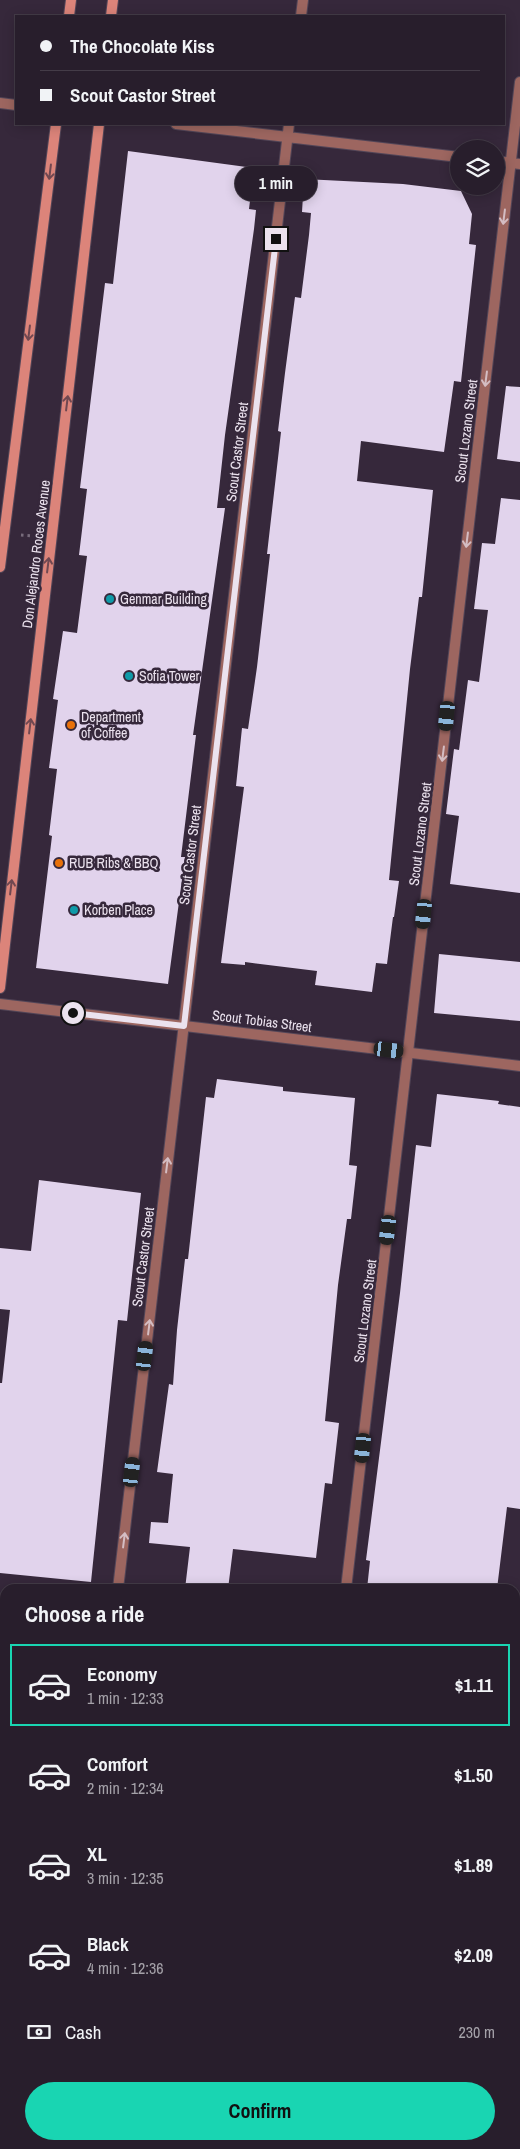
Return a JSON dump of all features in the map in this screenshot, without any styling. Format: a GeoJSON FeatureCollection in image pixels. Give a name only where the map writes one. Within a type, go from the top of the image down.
{"type":"FeatureCollection","features":[{"type":"Feature","properties":{"kind":"main road"},"geometry":{"type":"LineString","coordinates":[[69,15],[71,0]]}},
{"type":"Feature","properties":{"kind":"main road"},"geometry":{"type":"LineString","coordinates":[[111,15],[113,0]]}},
{"type":"Feature","properties":{"kind":"main road"},"geometry":{"type":"LineString","coordinates":[[0,567],[56,125]]}},
{"type":"Feature","properties":{"kind":"main road","name":"Don Alejandro Roces Avenue"},"geometry":{"type":"LineString","coordinates":[[0,988],[99,125]]}},
{"type":"Feature","properties":{"kind":"street"},"geometry":{"type":"LineString","coordinates":[[301,15],[303,0]]}},
{"type":"Feature","properties":{"kind":"street","name":"Scout Lozano Street"},"geometry":{"type":"LineString","coordinates":[[347,1584],[408,1052],[515,163],[520,82]]}},
{"type":"Feature","properties":{"kind":"street"},"geometry":{"type":"LineString","coordinates":[[0,103],[15,105]]}},
{"type":"Feature","properties":{"kind":"street"},"geometry":{"type":"LineString","coordinates":[[185,125],[450,156]]}},
{"type":"Feature","properties":{"kind":"street","name":"Scout Castor Street"},"geometry":{"type":"LineString","coordinates":[[119,1584],[289,125]]}},
{"type":"Feature","properties":{"kind":"street","name":"Scout Tobias Street"},"geometry":{"type":"LineString","coordinates":[[0,1004],[520,1066]]}},
{"type":"Feature","properties":{"kind":"path"},"geometry":{"type":"LineString","coordinates":[[3,534],[52,537]]}},
{"type":"Feature","properties":{"kind":"building"},"geometry":{"type":"Polygon","coordinates":[[[128,151],[254,168],[249,209],[256,210],[254,229],[225,435],[217,508],[225,508],[193,735],[196,735],[181,857],[185,857],[168,984],[36,968],[52,836],[49,835],[57,769],[49,768],[58,700],[53,699],[63,631],[77,633],[87,556],[79,555],[87,489],[80,488],[105,283],[113,284],[128,151]]]}},
{"type":"Feature","properties":{"kind":"building"},"geometry":{"type":"Polygon","coordinates":[[[304,179],[403,184],[450,190],[450,195],[463,195],[472,214],[469,244],[476,245],[461,382],[454,381],[444,452],[361,441],[357,481],[433,490],[422,597],[419,597],[410,669],[389,880],[399,881],[387,964],[376,963],[372,992],[315,985],[317,971],[245,962],[245,965],[221,963],[244,787],[236,786],[242,728],[248,729],[257,667],[270,554],[267,554],[281,432],[278,431],[295,297],[301,298],[309,235],[311,213],[302,212],[304,179]]]}},
{"type":"Feature","properties":{"kind":"building"},"geometry":{"type":"Polygon","coordinates":[[[506,386],[520,387],[520,462],[497,459],[506,386]]]}},
{"type":"Feature","properties":{"kind":"building"},"geometry":{"type":"Polygon","coordinates":[[[501,498],[520,500],[520,893],[450,884],[459,816],[446,814],[454,749],[459,750],[468,680],[479,682],[488,610],[474,609],[482,543],[495,544],[501,498]]]}},
{"type":"Feature","properties":{"kind":"building"},"geometry":{"type":"Polygon","coordinates":[[[439,954],[520,962],[520,1021],[434,1013],[439,954]]]}},
{"type":"Feature","properties":{"kind":"building"},"geometry":{"type":"Polygon","coordinates":[[[217,1079],[283,1087],[283,1091],[355,1098],[349,1165],[357,1166],[351,1219],[347,1219],[338,1285],[325,1421],[339,1423],[332,1484],[325,1483],[316,1558],[233,1549],[229,1584],[186,1584],[190,1547],[149,1543],[151,1522],[168,1523],[173,1474],[157,1472],[169,1384],[173,1385],[185,1259],[188,1259],[206,1097],[214,1098],[217,1079]]]}},
{"type":"Feature","properties":{"kind":"building"},"geometry":{"type":"Polygon","coordinates":[[[437,1094],[499,1101],[498,1104],[520,1107],[520,1509],[507,1507],[498,1584],[368,1584],[370,1561],[366,1560],[400,1293],[416,1145],[431,1147],[437,1094]]]}},
{"type":"Feature","properties":{"kind":"building"},"geometry":{"type":"Polygon","coordinates":[[[39,1180],[141,1193],[127,1321],[118,1320],[91,1582],[0,1573],[0,1383],[2,1383],[10,1310],[0,1309],[0,1248],[31,1251],[39,1180]]]}},
{"type":"Feature","properties":{"kind":"place","name":"Genmar Building"},"geometry":{"type":"Point","coordinates":[110,599]}},
{"type":"Feature","properties":{"kind":"place","name":"Sofia Tower"},"geometry":{"type":"Point","coordinates":[129,676]}},
{"type":"Feature","properties":{"kind":"place","name":"Department of Coffee"},"geometry":{"type":"Point","coordinates":[71,725]}},
{"type":"Feature","properties":{"kind":"place","name":"RUB Ribs & BBQ"},"geometry":{"type":"Point","coordinates":[59,863]}},
{"type":"Feature","properties":{"kind":"place","name":"Korben Place"},"geometry":{"type":"Point","coordinates":[74,910]}},
{"type":"Feature","properties":{"kind":"route"},"geometry":{"type":"LineString","coordinates":[[73,1013],[184,1026],[276,239]]}}]}
